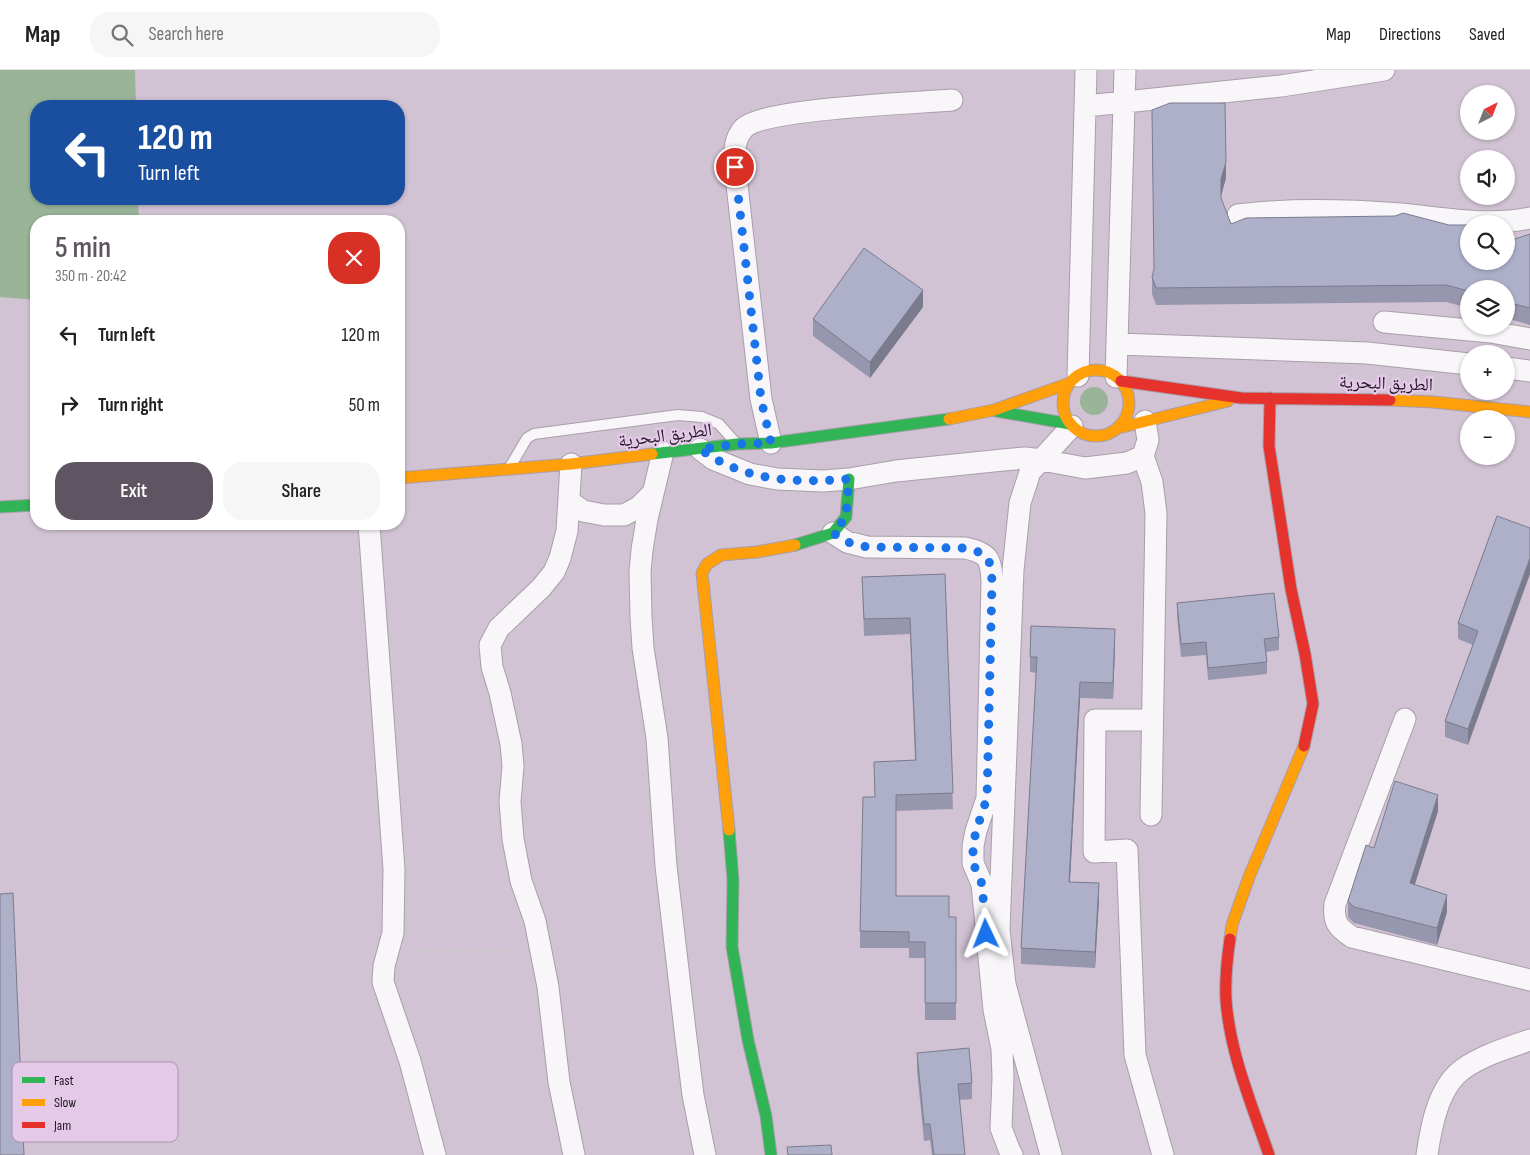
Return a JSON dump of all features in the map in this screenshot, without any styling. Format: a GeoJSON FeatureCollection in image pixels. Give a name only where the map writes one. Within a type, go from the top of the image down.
{"type":"FeatureCollection","features":[{"type":"Feature","properties":{"kind":"main road"},"geometry":{"type":"LineString","coordinates":[[1089,370],[1101,370],[1119,379],[1127,391],[1130,402],[1128,414],[1123,424],[1104,436],[1092,436],[1081,433],[1071,425],[1065,416],[1063,404],[1064,393],[1074,379],[1089,370]]}},
{"type":"Feature","properties":{"kind":"main road","name":"الطريق البحرية"},"geometry":{"type":"LineString","coordinates":[[405,477],[571,464],[737,444],[771,443],[967,416],[994,410],[1074,379]]}},
{"type":"Feature","properties":{"kind":"main road"},"geometry":{"type":"LineString","coordinates":[[1119,379],[1241,398]]}},
{"type":"Feature","properties":{"kind":"main road","name":"الطريق البحرية"},"geometry":{"type":"LineString","coordinates":[[1241,398],[1365,399],[1423,402],[1530,412]]}},
{"type":"Feature","properties":{"kind":"main road"},"geometry":{"type":"LineString","coordinates":[[1118,428],[1241,398]]}},
{"type":"Feature","properties":{"kind":"main road"},"geometry":{"type":"LineString","coordinates":[[1269,1155],[1234,1051],[1226,1000],[1227,962],[1232,925],[1249,877],[1307,739],[1313,704],[1269,446],[1270,398]]}},
{"type":"Feature","properties":{"kind":"main road","name":"الطريق البحرية"},"geometry":{"type":"LineString","coordinates":[[994,410],[1071,425]]}},
{"type":"Feature","properties":{"kind":"main road"},"geometry":{"type":"LineString","coordinates":[[771,1155],[766,1116],[748,1040],[732,947],[733,880],[731,844],[702,574],[707,564],[721,555],[757,552],[802,544],[833,533],[846,517],[849,479]]}},
{"type":"Feature","properties":{"kind":"main road"},"geometry":{"type":"LineString","coordinates":[[0,507],[30,505]]}},
{"type":"Feature","properties":{"kind":"street"},"geometry":{"type":"LineString","coordinates":[[1074,379],[1086,70]]}},
{"type":"Feature","properties":{"kind":"street"},"geometry":{"type":"LineString","coordinates":[[1119,379],[1118,344],[1125,70]]}},
{"type":"Feature","properties":{"kind":"street"},"geometry":{"type":"LineString","coordinates":[[1086,106],[1281,86],[1384,70]]}},
{"type":"Feature","properties":{"kind":"street"},"geometry":{"type":"LineString","coordinates":[[771,443],[761,399],[741,224],[734,154],[738,136],[745,127],[752,123],[777,116],[863,106],[952,100]]}},
{"type":"Feature","properties":{"kind":"street"},"geometry":{"type":"LineString","coordinates":[[1238,215],[1265,211],[1320,210],[1500,222],[1530,218]]}},
{"type":"Feature","properties":{"kind":"street"},"geometry":{"type":"LineString","coordinates":[[1384,322],[1491,332],[1530,339]]}},
{"type":"Feature","properties":{"kind":"street"},"geometry":{"type":"LineString","coordinates":[[1118,344],[1367,354],[1460,363]]}},
{"type":"Feature","properties":{"kind":"street"},"geometry":{"type":"LineString","coordinates":[[1515,369],[1530,371]]}},
{"type":"Feature","properties":{"kind":"street"},"geometry":{"type":"LineString","coordinates":[[1145,421],[1148,440],[1143,456],[1152,482],[1156,513],[1150,815]]}},
{"type":"Feature","properties":{"kind":"street"},"geometry":{"type":"LineString","coordinates":[[1051,1155],[1005,984],[999,930],[1013,570],[1020,503],[1030,472],[1071,425]]}},
{"type":"Feature","properties":{"kind":"street"},"geometry":{"type":"LineString","coordinates":[[700,449],[714,459],[750,474],[777,479],[823,481],[849,479],[896,471],[1025,458],[1085,468],[1127,463],[1143,456]]}},
{"type":"Feature","properties":{"kind":"street"},"geometry":{"type":"LineString","coordinates":[[664,452],[647,519],[640,572],[643,648],[657,738],[666,866],[685,1030],[693,1095],[705,1155]]}},
{"type":"Feature","properties":{"kind":"street"},"geometry":{"type":"LineString","coordinates":[[571,464],[567,531],[554,572],[542,588],[499,628],[490,645],[492,667],[502,701],[511,744],[513,766],[510,802],[513,839],[521,881],[535,921],[548,987],[559,1082],[574,1155]]}},
{"type":"Feature","properties":{"kind":"street"},"geometry":{"type":"LineString","coordinates":[[569,501],[583,510],[604,515],[624,515],[639,507],[653,493]]}},
{"type":"Feature","properties":{"kind":"street"},"geometry":{"type":"LineString","coordinates":[[370,530],[394,869],[393,933],[383,974],[386,994],[410,1061],[434,1155]]}},
{"type":"Feature","properties":{"kind":"street"},"geometry":{"type":"LineString","coordinates":[[833,533],[847,542],[867,547],[964,548],[978,551],[990,561],[992,582],[987,798],[976,831],[973,846],[973,863],[982,884],[994,1010],[1002,1048],[1001,1128],[1012,1155]]}},
{"type":"Feature","properties":{"kind":"street"},"geometry":{"type":"LineString","coordinates":[[1406,719],[1335,904],[1334,917],[1341,929],[1352,937],[1530,980]]}},
{"type":"Feature","properties":{"kind":"street"},"geometry":{"type":"LineString","coordinates":[[1152,720],[1095,720],[1094,852],[1127,850],[1135,1055],[1163,1155]]}},
{"type":"Feature","properties":{"kind":"street"},"geometry":{"type":"LineString","coordinates":[[1427,1155],[1431,1126],[1436,1109],[1452,1080],[1462,1070],[1481,1059],[1530,1040]]}},
{"type":"Feature","properties":{"kind":"lane"},"geometry":{"type":"LineString","coordinates":[[509,468],[527,438],[534,434],[678,415],[702,417],[719,424],[737,444]]}},
{"type":"Feature","properties":{"kind":"path"},"geometry":{"type":"LineString","coordinates":[[370,530],[416,546],[462,568],[479,601],[490,645]]}},
{"type":"Feature","properties":{"kind":"path"},"geometry":{"type":"LineString","coordinates":[[389,951],[541,951]]}},
{"type":"Feature","properties":{"kind":"green space"},"geometry":{"type":"Polygon","coordinates":[[[0,70],[135,70],[136,100],[30,100],[30,205],[138,205],[139,215],[30,215],[30,300],[0,297],[0,70]]]}},
{"type":"Feature","properties":{"kind":"green space"},"geometry":{"type":"Polygon","coordinates":[[[1094,387],[1104,391],[1108,401],[1104,411],[1094,415],[1084,411],[1080,401],[1084,391],[1094,387]]]}},
{"type":"Feature","properties":{"kind":"building"},"geometry":{"type":"Polygon","coordinates":[[[1170,103],[1225,103],[1226,162],[1221,179],[1221,198],[1231,224],[1246,218],[1395,216],[1403,213],[1449,225],[1460,225],[1460,270],[1515,270],[1515,239],[1530,234],[1530,308],[1515,304],[1515,280],[1460,280],[1460,289],[1446,285],[1156,288],[1152,277],[1154,269],[1152,110],[1170,103]]]}},
{"type":"Feature","properties":{"kind":"building"},"geometry":{"type":"Polygon","coordinates":[[[864,248],[923,290],[870,362],[813,319],[864,248]]]}},
{"type":"Feature","properties":{"kind":"building"},"geometry":{"type":"Polygon","coordinates":[[[1497,516],[1530,528],[1530,558],[1468,729],[1445,721],[1478,631],[1458,623],[1497,516]]]}},
{"type":"Feature","properties":{"kind":"building"},"geometry":{"type":"Polygon","coordinates":[[[945,574],[953,793],[896,795],[896,896],[949,896],[949,917],[956,917],[956,1003],[925,1003],[925,942],[909,942],[909,932],[860,931],[863,797],[875,797],[874,762],[916,760],[910,618],[864,619],[862,577],[945,574]]]}},
{"type":"Feature","properties":{"kind":"building"},"geometry":{"type":"Polygon","coordinates":[[[1274,593],[1279,637],[1264,639],[1267,662],[1208,668],[1206,642],[1181,644],[1177,603],[1274,593]]]}},
{"type":"Feature","properties":{"kind":"building"},"geometry":{"type":"Polygon","coordinates":[[[1031,626],[1115,629],[1113,683],[1080,682],[1069,882],[1099,883],[1095,952],[1021,948],[1037,657],[1030,657],[1031,626]]]}},
{"type":"Feature","properties":{"kind":"building"},"geometry":{"type":"Polygon","coordinates":[[[1395,781],[1438,795],[1410,883],[1447,895],[1437,928],[1354,907],[1348,901],[1366,845],[1374,848],[1395,781]]]}},
{"type":"Feature","properties":{"kind":"building"},"geometry":{"type":"Polygon","coordinates":[[[13,893],[20,1062],[12,1062],[12,1142],[23,1142],[24,1155],[0,1155],[0,894],[13,893]]]}},
{"type":"Feature","properties":{"kind":"building"},"geometry":{"type":"Polygon","coordinates":[[[969,1048],[972,1083],[958,1084],[965,1155],[934,1155],[930,1124],[924,1124],[917,1053],[969,1048]]]}},
{"type":"Feature","properties":{"kind":"building"},"geometry":{"type":"Polygon","coordinates":[[[831,1145],[832,1155],[788,1155],[787,1147],[831,1145]]]}},
{"type":"Feature","properties":{"kind":"traffic: fast"},"geometry":{"type":"LineString","coordinates":[[996,411],[1070,424]]}},
{"type":"Feature","properties":{"kind":"traffic: fast"},"geometry":{"type":"LineString","coordinates":[[652,454],[737,444],[771,443],[949,419]]}},
{"type":"Feature","properties":{"kind":"traffic: fast"},"geometry":{"type":"LineString","coordinates":[[795,545],[833,533],[846,517],[849,479]]}},
{"type":"Feature","properties":{"kind":"traffic: fast"},"geometry":{"type":"LineString","coordinates":[[0,507],[30,505]]}},
{"type":"Feature","properties":{"kind":"traffic: fast"},"geometry":{"type":"LineString","coordinates":[[729,830],[733,880],[732,947],[748,1040],[766,1116],[771,1155]]}},
{"type":"Feature","properties":{"kind":"traffic: slow"},"geometry":{"type":"LineString","coordinates":[[1096,370],[1109,372],[1119,380],[1127,390],[1129,403],[1127,416],[1119,426],[1109,434],[1096,436],[1083,434],[1073,426],[1065,416],[1063,403],[1065,390],[1073,380],[1083,372],[1096,370]]}},
{"type":"Feature","properties":{"kind":"traffic: slow"},"geometry":{"type":"LineString","coordinates":[[949,419],[994,410],[1070,383]]}},
{"type":"Feature","properties":{"kind":"traffic: slow"},"geometry":{"type":"LineString","coordinates":[[1390,400],[1433,402],[1530,412]]}},
{"type":"Feature","properties":{"kind":"traffic: slow"},"geometry":{"type":"LineString","coordinates":[[1118,428],[1228,401]]}},
{"type":"Feature","properties":{"kind":"traffic: slow"},"geometry":{"type":"LineString","coordinates":[[405,478],[571,464],[652,454]]}},
{"type":"Feature","properties":{"kind":"traffic: slow"},"geometry":{"type":"LineString","coordinates":[[729,830],[702,573],[707,564],[721,555],[757,552],[795,545]]}},
{"type":"Feature","properties":{"kind":"traffic: slow"},"geometry":{"type":"LineString","coordinates":[[1230,939],[1232,925],[1249,877],[1304,746]]}},
{"type":"Feature","properties":{"kind":"traffic: jam"},"geometry":{"type":"LineString","coordinates":[[1121,381],[1241,398],[1390,400]]}},
{"type":"Feature","properties":{"kind":"traffic: jam"},"geometry":{"type":"LineString","coordinates":[[1270,398],[1269,446],[1291,589],[1305,654],[1313,704],[1304,746]]}},
{"type":"Feature","properties":{"kind":"traffic: jam"},"geometry":{"type":"LineString","coordinates":[[1230,939],[1226,985],[1228,1020],[1237,1060],[1269,1155]]}},
{"type":"Feature","properties":{"kind":"route"},"geometry":{"type":"LineString","coordinates":[[735,167],[761,399],[771,443],[737,444],[700,449],[729,467],[750,474],[777,479],[823,481],[849,479],[846,517],[841,526],[833,533],[847,542],[867,547],[939,546],[964,548],[978,551],[990,561],[992,582],[987,798],[973,846],[973,863],[982,884],[986,934]]}}]}
